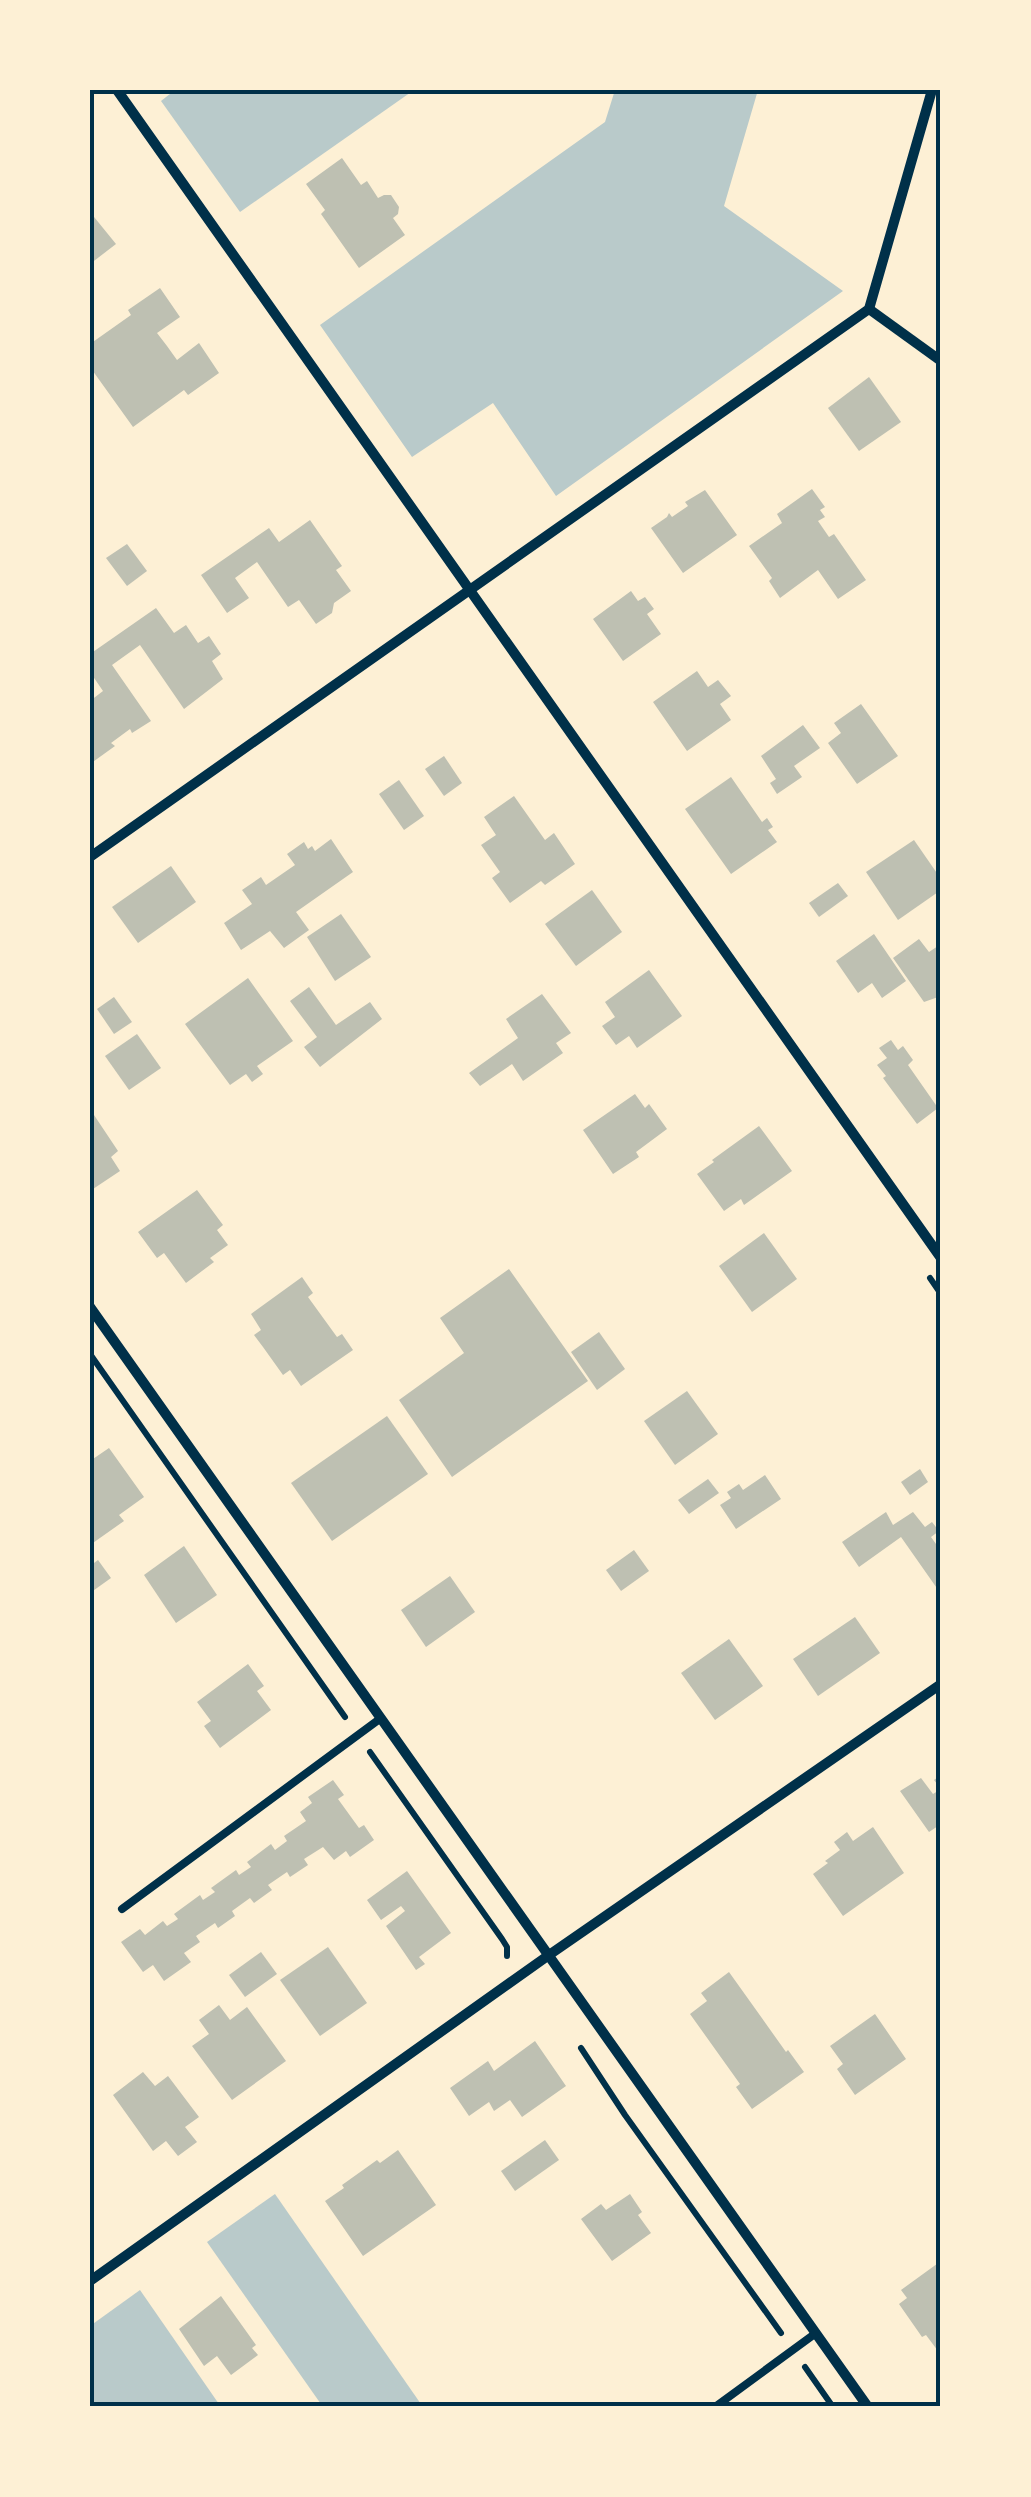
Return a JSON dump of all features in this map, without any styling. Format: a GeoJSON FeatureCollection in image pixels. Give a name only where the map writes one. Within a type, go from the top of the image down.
{"type":"FeatureCollection","features":[{"type":"Feature","properties":{"kind":"street"},"geometry":{"type":"LineString","coordinates":[[116,90],[941,1258]]}},
{"type":"Feature","properties":{"kind":"street"},"geometry":{"type":"LineString","coordinates":[[90,857],[868,309],[932,90]]}},
{"type":"Feature","properties":{"kind":"street"},"geometry":{"type":"LineString","coordinates":[[868,309],[941,361]]}},
{"type":"Feature","properties":{"kind":"street"},"geometry":{"type":"LineString","coordinates":[[90,1307],[868,2407]]}},
{"type":"Feature","properties":{"kind":"street"},"geometry":{"type":"LineString","coordinates":[[90,2281],[549,1955],[941,1684]]}},
{"type":"Feature","properties":{"kind":"lane"},"geometry":{"type":"LineString","coordinates":[[122,1908],[380,1718]]}},
{"type":"Feature","properties":{"kind":"lane"},"geometry":{"type":"LineString","coordinates":[[715,2407],[816,2333]]}},
{"type":"Feature","properties":{"kind":"path"},"geometry":{"type":"LineString","coordinates":[[930,1278],[941,1294]]}},
{"type":"Feature","properties":{"kind":"path"},"geometry":{"type":"LineString","coordinates":[[90,1354],[507,1947],[505,1960]]}},
{"type":"Feature","properties":{"kind":"path"},"geometry":{"type":"LineString","coordinates":[[576,2040],[625,2115],[834,2407]]}},
{"type":"Feature","properties":{"kind":"shaded area"},"geometry":{"type":"Polygon","coordinates":[[[175,90],[414,90],[240,212],[161,101],[175,90]]]}},
{"type":"Feature","properties":{"kind":"shaded area"},"geometry":{"type":"Polygon","coordinates":[[[615,90],[758,90],[724,206],[843,291],[556,496],[493,403],[412,457],[320,325],[605,122],[615,90]]]}},
{"type":"Feature","properties":{"kind":"shaded area"},"geometry":{"type":"Polygon","coordinates":[[[275,2194],[423,2407],[323,2407],[207,2242],[275,2194]]]}},
{"type":"Feature","properties":{"kind":"shaded area"},"geometry":{"type":"Polygon","coordinates":[[[140,2290],[221,2407],[90,2407],[90,2326],[140,2290]]]}},
{"type":"Feature","properties":{"kind":"building"},"geometry":{"type":"Polygon","coordinates":[[[342,158],[361,185],[367,181],[378,198],[391,195],[399,207],[393,218],[405,235],[359,268],[321,214],[325,210],[306,184],[342,158]]]}},
{"type":"Feature","properties":{"kind":"building"},"geometry":{"type":"Polygon","coordinates":[[[90,212],[116,244],[90,264],[90,212]]]}},
{"type":"Feature","properties":{"kind":"building"},"geometry":{"type":"Polygon","coordinates":[[[160,288],[180,317],[157,333],[177,360],[199,343],[219,373],[188,395],[184,390],[133,427],[90,367],[90,344],[160,288]]]}},
{"type":"Feature","properties":{"kind":"building"},"geometry":{"type":"Polygon","coordinates":[[[869,377],[901,422],[859,451],[828,408],[869,377]]]}},
{"type":"Feature","properties":{"kind":"building"},"geometry":{"type":"Polygon","coordinates":[[[812,489],[825,507],[820,510],[825,517],[818,521],[829,537],[834,534],[866,580],[838,599],[818,570],[780,598],[769,581],[772,578],[749,546],[782,523],[777,514],[812,489]]]}},
{"type":"Feature","properties":{"kind":"building"},"geometry":{"type":"Polygon","coordinates":[[[705,490],[737,535],[683,573],[651,528],[669,513],[672,517],[688,506],[685,502],[705,490]]]}},
{"type":"Feature","properties":{"kind":"building"},"geometry":{"type":"Polygon","coordinates":[[[310,520],[342,566],[336,570],[351,591],[334,603],[332,613],[316,624],[299,600],[288,607],[257,562],[235,578],[249,598],[227,613],[201,575],[269,528],[279,542],[310,520]]]}},
{"type":"Feature","properties":{"kind":"building"},"geometry":{"type":"Polygon","coordinates":[[[127,544],[147,571],[127,586],[106,558],[127,544]]]}},
{"type":"Feature","properties":{"kind":"building"},"geometry":{"type":"Polygon","coordinates":[[[631,591],[638,601],[645,597],[654,609],[647,614],[661,634],[623,661],[593,619],[631,591]]]}},
{"type":"Feature","properties":{"kind":"building"},"geometry":{"type":"Polygon","coordinates":[[[156,608],[174,633],[186,625],[198,643],[209,636],[221,654],[212,661],[223,679],[184,709],[140,645],[112,665],[151,721],[132,733],[130,729],[90,764],[90,701],[103,691],[90,672],[90,654],[156,608]]]}},
{"type":"Feature","properties":{"kind":"building"},"geometry":{"type":"Polygon","coordinates":[[[697,671],[708,687],[718,680],[731,696],[720,704],[731,720],[687,751],[653,702],[697,671]]]}},
{"type":"Feature","properties":{"kind":"building"},"geometry":{"type":"Polygon","coordinates":[[[861,704],[898,756],[857,784],[828,743],[841,733],[834,723],[861,704]]]}},
{"type":"Feature","properties":{"kind":"building"},"geometry":{"type":"Polygon","coordinates":[[[803,725],[820,748],[794,766],[802,777],[777,794],[770,783],[776,779],[761,756],[803,725]]]}},
{"type":"Feature","properties":{"kind":"building"},"geometry":{"type":"Polygon","coordinates":[[[444,756],[462,783],[444,796],[425,769],[444,756]]]}},
{"type":"Feature","properties":{"kind":"building"},"geometry":{"type":"Polygon","coordinates":[[[731,777],[762,822],[767,818],[773,827],[768,830],[777,842],[731,874],[685,809],[731,777]]]}},
{"type":"Feature","properties":{"kind":"building"},"geometry":{"type":"Polygon","coordinates":[[[399,780],[424,816],[404,830],[379,794],[399,780]]]}},
{"type":"Feature","properties":{"kind":"building"},"geometry":{"type":"Polygon","coordinates":[[[514,796],[545,840],[554,833],[575,864],[510,903],[492,878],[500,872],[481,845],[496,835],[484,817],[514,796]]]}},
{"type":"Feature","properties":{"kind":"building"},"geometry":{"type":"Polygon","coordinates":[[[331,839],[353,872],[296,912],[309,930],[284,948],[270,931],[241,950],[224,923],[252,904],[242,890],[261,877],[266,885],[295,865],[287,854],[304,842],[315,851],[331,839]]]}},
{"type":"Feature","properties":{"kind":"building"},"geometry":{"type":"Polygon","coordinates":[[[914,840],[941,879],[941,890],[898,920],[866,872],[914,840]]]}},
{"type":"Feature","properties":{"kind":"building"},"geometry":{"type":"Polygon","coordinates":[[[171,866],[196,902],[138,943],[112,907],[171,866]]]}},
{"type":"Feature","properties":{"kind":"building"},"geometry":{"type":"Polygon","coordinates":[[[838,883],[848,896],[819,917],[809,903],[838,883]]]}},
{"type":"Feature","properties":{"kind":"building"},"geometry":{"type":"Polygon","coordinates":[[[592,890],[622,932],[576,966],[545,924],[592,890]]]}},
{"type":"Feature","properties":{"kind":"building"},"geometry":{"type":"Polygon","coordinates":[[[341,914],[371,957],[335,981],[307,937],[341,914]]]}},
{"type":"Feature","properties":{"kind":"building"},"geometry":{"type":"Polygon","coordinates":[[[874,934],[906,981],[882,998],[872,983],[858,993],[836,961],[874,934]]]}},
{"type":"Feature","properties":{"kind":"building"},"geometry":{"type":"Polygon","coordinates":[[[919,939],[929,952],[941,944],[941,996],[924,1002],[893,958],[919,939]]]}},
{"type":"Feature","properties":{"kind":"building"},"geometry":{"type":"Polygon","coordinates":[[[649,970],[682,1016],[637,1048],[629,1036],[616,1045],[602,1026],[615,1017],[605,1002],[649,970]]]}},
{"type":"Feature","properties":{"kind":"building"},"geometry":{"type":"Polygon","coordinates":[[[248,978],[293,1041],[257,1066],[263,1074],[252,1082],[246,1074],[230,1085],[185,1024],[248,978]]]}},
{"type":"Feature","properties":{"kind":"building"},"geometry":{"type":"Polygon","coordinates":[[[309,987],[336,1025],[370,1002],[382,1019],[320,1067],[304,1047],[317,1037],[290,1001],[309,987]]]}},
{"type":"Feature","properties":{"kind":"building"},"geometry":{"type":"Polygon","coordinates":[[[542,994],[571,1033],[556,1043],[563,1053],[523,1081],[512,1064],[480,1086],[469,1073],[518,1038],[506,1019],[542,994]]]}},
{"type":"Feature","properties":{"kind":"building"},"geometry":{"type":"Polygon","coordinates":[[[114,997],[132,1022],[114,1034],[97,1009],[114,997]]]}},
{"type":"Feature","properties":{"kind":"building"},"geometry":{"type":"Polygon","coordinates":[[[137,1034],[161,1068],[129,1090],[105,1056],[137,1034]]]}},
{"type":"Feature","properties":{"kind":"building"},"geometry":{"type":"Polygon","coordinates":[[[891,1040],[898,1050],[903,1046],[913,1060],[908,1065],[938,1108],[917,1124],[877,1065],[887,1058],[879,1048],[891,1040]]]}},
{"type":"Feature","properties":{"kind":"building"},"geometry":{"type":"Polygon","coordinates":[[[635,1094],[645,1108],[649,1104],[667,1129],[636,1152],[639,1157],[613,1174],[583,1130],[635,1094]]]}},
{"type":"Feature","properties":{"kind":"building"},"geometry":{"type":"Polygon","coordinates":[[[94,1115],[118,1151],[111,1157],[120,1171],[90,1191],[90,1118],[94,1115]]]}},
{"type":"Feature","properties":{"kind":"building"},"geometry":{"type":"Polygon","coordinates":[[[759,1126],[792,1171],[744,1205],[741,1199],[724,1211],[697,1174],[759,1126]]]}},
{"type":"Feature","properties":{"kind":"building"},"geometry":{"type":"Polygon","coordinates":[[[197,1190],[223,1225],[217,1230],[228,1245],[210,1258],[214,1262],[186,1283],[164,1253],[157,1258],[138,1232],[197,1190]]]}},
{"type":"Feature","properties":{"kind":"building"},"geometry":{"type":"Polygon","coordinates":[[[764,1233],[797,1279],[752,1312],[719,1266],[764,1233]]]}},
{"type":"Feature","properties":{"kind":"building"},"geometry":{"type":"Polygon","coordinates":[[[509,1269],[588,1381],[452,1477],[399,1400],[464,1353],[440,1318],[509,1269]]]}},
{"type":"Feature","properties":{"kind":"building"},"geometry":{"type":"Polygon","coordinates":[[[302,1277],[313,1293],[308,1297],[337,1337],[342,1334],[353,1350],[301,1386],[290,1370],[283,1375],[254,1335],[261,1330],[251,1314],[302,1277]]]}},
{"type":"Feature","properties":{"kind":"building"},"geometry":{"type":"Polygon","coordinates":[[[599,1332],[625,1369],[597,1390],[571,1352],[599,1332]]]}},
{"type":"Feature","properties":{"kind":"building"},"geometry":{"type":"Polygon","coordinates":[[[687,1391],[718,1434],[675,1465],[644,1421],[687,1391]]]}},
{"type":"Feature","properties":{"kind":"building"},"geometry":{"type":"Polygon","coordinates":[[[387,1416],[428,1474],[332,1541],[291,1483],[387,1416]]]}},
{"type":"Feature","properties":{"kind":"building"},"geometry":{"type":"Polygon","coordinates":[[[109,1448],[144,1497],[119,1515],[124,1521],[90,1545],[90,1461],[109,1448]]]}},
{"type":"Feature","properties":{"kind":"building"},"geometry":{"type":"Polygon","coordinates":[[[920,1469],[928,1482],[910,1495],[901,1482],[920,1469]]]}},
{"type":"Feature","properties":{"kind":"building"},"geometry":{"type":"Polygon","coordinates":[[[765,1475],[781,1499],[736,1529],[720,1505],[731,1498],[727,1492],[739,1484],[743,1490],[765,1475]]]}},
{"type":"Feature","properties":{"kind":"building"},"geometry":{"type":"Polygon","coordinates":[[[708,1479],[719,1493],[689,1514],[678,1500],[708,1479]]]}},
{"type":"Feature","properties":{"kind":"building"},"geometry":{"type":"Polygon","coordinates":[[[886,1512],[893,1525],[913,1512],[925,1527],[932,1522],[939,1531],[931,1537],[941,1551],[941,1594],[901,1537],[859,1567],[842,1542],[886,1512]]]}},
{"type":"Feature","properties":{"kind":"building"},"geometry":{"type":"Polygon","coordinates":[[[184,1546],[217,1595],[176,1623],[144,1575],[184,1546]]]}},
{"type":"Feature","properties":{"kind":"building"},"geometry":{"type":"Polygon","coordinates":[[[634,1550],[649,1571],[621,1591],[606,1570],[634,1550]]]}},
{"type":"Feature","properties":{"kind":"building"},"geometry":{"type":"Polygon","coordinates":[[[98,1560],[111,1578],[90,1593],[90,1566],[98,1560]]]}},
{"type":"Feature","properties":{"kind":"building"},"geometry":{"type":"Polygon","coordinates":[[[450,1576],[475,1612],[426,1647],[401,1610],[450,1576]]]}},
{"type":"Feature","properties":{"kind":"building"},"geometry":{"type":"Polygon","coordinates":[[[855,1617],[880,1653],[818,1696],[793,1659],[855,1617]]]}},
{"type":"Feature","properties":{"kind":"building"},"geometry":{"type":"Polygon","coordinates":[[[729,1639],[763,1686],[715,1720],[681,1673],[729,1639]]]}},
{"type":"Feature","properties":{"kind":"building"},"geometry":{"type":"Polygon","coordinates":[[[248,1664],[264,1686],[257,1691],[271,1710],[220,1748],[204,1726],[211,1721],[197,1702],[248,1664]]]}},
{"type":"Feature","properties":{"kind":"building"},"geometry":{"type":"Polygon","coordinates":[[[921,1778],[933,1794],[941,1789],[941,1824],[929,1832],[900,1791],[921,1778]]]}},
{"type":"Feature","properties":{"kind":"building"},"geometry":{"type":"Polygon","coordinates":[[[333,1780],[344,1795],[338,1799],[359,1828],[364,1825],[374,1840],[350,1857],[346,1851],[334,1860],[323,1847],[304,1859],[308,1865],[290,1877],[287,1872],[268,1885],[272,1890],[254,1903],[250,1898],[218,1928],[215,1923],[196,1936],[200,1942],[184,1953],[191,1962],[164,1981],[153,1965],[143,1972],[121,1942],[140,1929],[145,1935],[163,1921],[167,1926],[178,1919],[174,1914],[200,1895],[203,1900],[215,1892],[211,1888],[236,1870],[239,1875],[251,1867],[247,1862],[271,1844],[275,1850],[287,1841],[284,1836],[306,1821],[300,1812],[312,1803],[308,1797],[333,1780]]]}},
{"type":"Feature","properties":{"kind":"building"},"geometry":{"type":"Polygon","coordinates":[[[873,1827],[904,1873],[843,1916],[813,1874],[840,1850],[834,1842],[847,1832],[853,1841],[873,1827]]]}},
{"type":"Feature","properties":{"kind":"building"},"geometry":{"type":"Polygon","coordinates":[[[407,1871],[451,1933],[419,1957],[425,1964],[416,1970],[386,1926],[405,1911],[401,1906],[381,1920],[367,1900],[407,1871]]]}},
{"type":"Feature","properties":{"kind":"building"},"geometry":{"type":"Polygon","coordinates":[[[328,1947],[367,2003],[320,2036],[280,1980],[328,1947]]]}},
{"type":"Feature","properties":{"kind":"building"},"geometry":{"type":"Polygon","coordinates":[[[261,1952],[277,1974],[245,1997],[229,1975],[261,1952]]]}},
{"type":"Feature","properties":{"kind":"building"},"geometry":{"type":"Polygon","coordinates":[[[729,1972],[804,2072],[752,2109],[736,2087],[740,2084],[690,2014],[707,2001],[701,1993],[729,1972]]]}},
{"type":"Feature","properties":{"kind":"building"},"geometry":{"type":"Polygon","coordinates":[[[219,2005],[230,2020],[247,2007],[286,2061],[232,2100],[192,2046],[209,2034],[199,2020],[219,2005]]]}},
{"type":"Feature","properties":{"kind":"building"},"geometry":{"type":"Polygon","coordinates":[[[875,2014],[906,2059],[855,2095],[837,2069],[843,2064],[830,2046],[875,2014]]]}},
{"type":"Feature","properties":{"kind":"building"},"geometry":{"type":"Polygon","coordinates":[[[535,2041],[566,2086],[522,2117],[510,2100],[494,2111],[489,2102],[469,2116],[450,2088],[488,2061],[494,2071],[535,2041]]]}},
{"type":"Feature","properties":{"kind":"building"},"geometry":{"type":"Polygon","coordinates":[[[143,2072],[155,2086],[168,2076],[199,2117],[185,2127],[197,2142],[178,2156],[166,2141],[153,2151],[113,2095],[143,2072]]]}},
{"type":"Feature","properties":{"kind":"building"},"geometry":{"type":"Polygon","coordinates":[[[545,2140],[559,2160],[515,2191],[501,2171],[545,2140]]]}},
{"type":"Feature","properties":{"kind":"building"},"geometry":{"type":"Polygon","coordinates":[[[398,2150],[436,2205],[363,2256],[325,2201],[377,2160],[380,2163],[398,2150]]]}},
{"type":"Feature","properties":{"kind":"building"},"geometry":{"type":"Polygon","coordinates":[[[630,2194],[651,2233],[612,2261],[581,2219],[601,2204],[606,2210],[630,2194]]]}},
{"type":"Feature","properties":{"kind":"building"},"geometry":{"type":"Polygon","coordinates":[[[941,2261],[941,2355],[926,2335],[922,2337],[899,2304],[907,2298],[901,2290],[941,2261]]]}},
{"type":"Feature","properties":{"kind":"building"},"geometry":{"type":"Polygon","coordinates":[[[221,2296],[256,2345],[252,2348],[258,2355],[231,2375],[217,2356],[204,2366],[179,2329],[221,2296]]]}}]}
